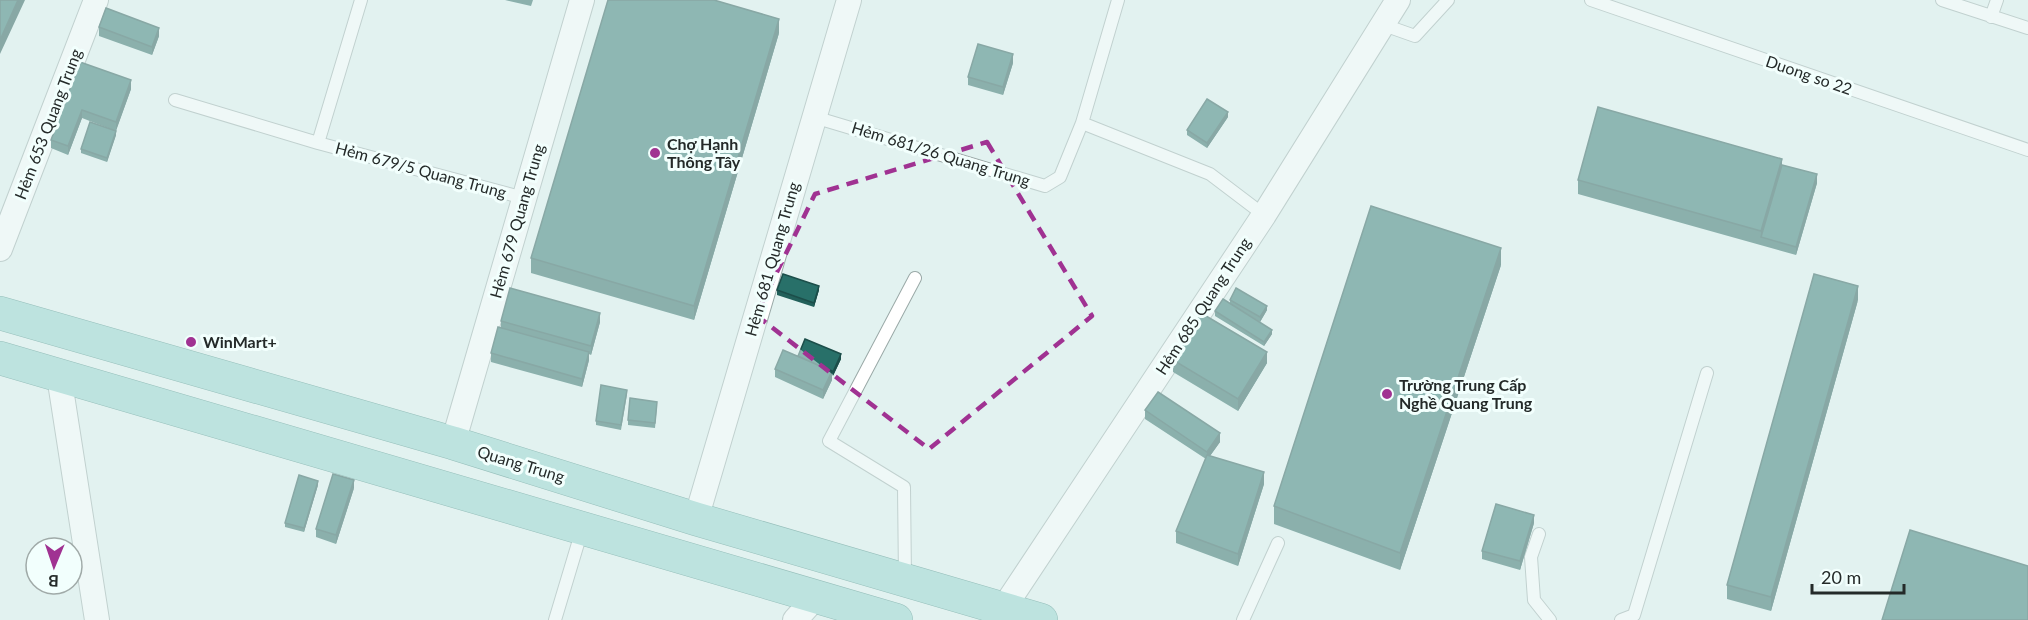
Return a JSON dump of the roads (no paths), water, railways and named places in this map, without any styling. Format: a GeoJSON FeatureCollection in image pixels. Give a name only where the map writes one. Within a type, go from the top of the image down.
{"type":"FeatureCollection","features":[{"type":"Feature","properties":{"kind":"main road","name":"Quang Trung"},"geometry":{"type":"LineString","coordinates":[[0,313],[453,443],[696,519],[1041,620]]}},
{"type":"Feature","properties":{"kind":"main road"},"geometry":{"type":"LineString","coordinates":[[0,358],[583,529],[805,608],[896,620]]}},
{"type":"Feature","properties":{"kind":"main road"},"geometry":{"type":"LineString","coordinates":[[805,608],[809,552]]}},
{"type":"Feature","properties":{"kind":"street","name":"Hẻm 653 Quang Trung"},"geometry":{"type":"LineString","coordinates":[[0,249],[96,0]]}},
{"type":"Feature","properties":{"kind":"street","name":"Hẻm 679 Quang Trung"},"geometry":{"type":"LineString","coordinates":[[453,443],[582,0]]}},
{"type":"Feature","properties":{"kind":"street","name":"Hẻm 681 Quang Trung"},"geometry":{"type":"LineString","coordinates":[[696,519],[849,0]]}},
{"type":"Feature","properties":{"kind":"street","name":"Hẻm 685 Quang Trung"},"geometry":{"type":"LineString","coordinates":[[1003,609],[1264,215],[1398,0]]}},
{"type":"Feature","properties":{"kind":"street"},"geometry":{"type":"LineString","coordinates":[[59,376],[97,620]]}},
{"type":"Feature","properties":{"kind":"lane","name":"Hẻm 679/5 Quang Trung"},"geometry":{"type":"LineString","coordinates":[[318,143],[361,0]]}},
{"type":"Feature","properties":{"kind":"lane","name":"Hẻm 681/26 Quang Trung"},"geometry":{"type":"LineString","coordinates":[[814,117],[1045,186],[1060,177],[1082,123],[1118,0]]}},
{"type":"Feature","properties":{"kind":"lane"},"geometry":{"type":"LineString","coordinates":[[1382,24],[1415,36],[1448,0]]}},
{"type":"Feature","properties":{"kind":"lane","name":"Duong so 22"},"geometry":{"type":"LineString","coordinates":[[1591,0],[2028,150]]}},
{"type":"Feature","properties":{"kind":"lane"},"geometry":{"type":"LineString","coordinates":[[1942,0],[2028,28]]}},
{"type":"Feature","properties":{"kind":"lane"},"geometry":{"type":"LineString","coordinates":[[1991,17],[1997,0]]}},
{"type":"Feature","properties":{"kind":"lane","name":"Hẻm 679/5 Quang Trung"},"geometry":{"type":"LineString","coordinates":[[175,100],[318,143],[524,198]]}},
{"type":"Feature","properties":{"kind":"lane"},"geometry":{"type":"LineString","coordinates":[[1082,123],[1210,174],[1264,215]]}},
{"type":"Feature","properties":{"kind":"lane"},"geometry":{"type":"LineString","coordinates":[[905,580],[904,487],[829,441],[915,278]]}},
{"type":"Feature","properties":{"kind":"lane"},"geometry":{"type":"LineString","coordinates":[[1621,620],[1634,615],[1707,373]]}},
{"type":"Feature","properties":{"kind":"lane"},"geometry":{"type":"LineString","coordinates":[[555,620],[583,529]]}},
{"type":"Feature","properties":{"kind":"lane"},"geometry":{"type":"LineString","coordinates":[[1539,534],[1531,557],[1534,600],[1550,620]]}},
{"type":"Feature","properties":{"kind":"lane"},"geometry":{"type":"LineString","coordinates":[[1243,620],[1278,543]]}},
{"type":"Feature","properties":{"kind":"place","name":"Chợ Hạnh Thông Tây"},"geometry":{"type":"Point","coordinates":[655,153]}},
{"type":"Feature","properties":{"kind":"place","name":"WinMart+"},"geometry":{"type":"Point","coordinates":[191,342]}},
{"type":"Feature","properties":{"kind":"place","name":"Trường Trung Cấp Nghề Quang Trung"},"geometry":{"type":"Point","coordinates":[1387,394]}}]}
